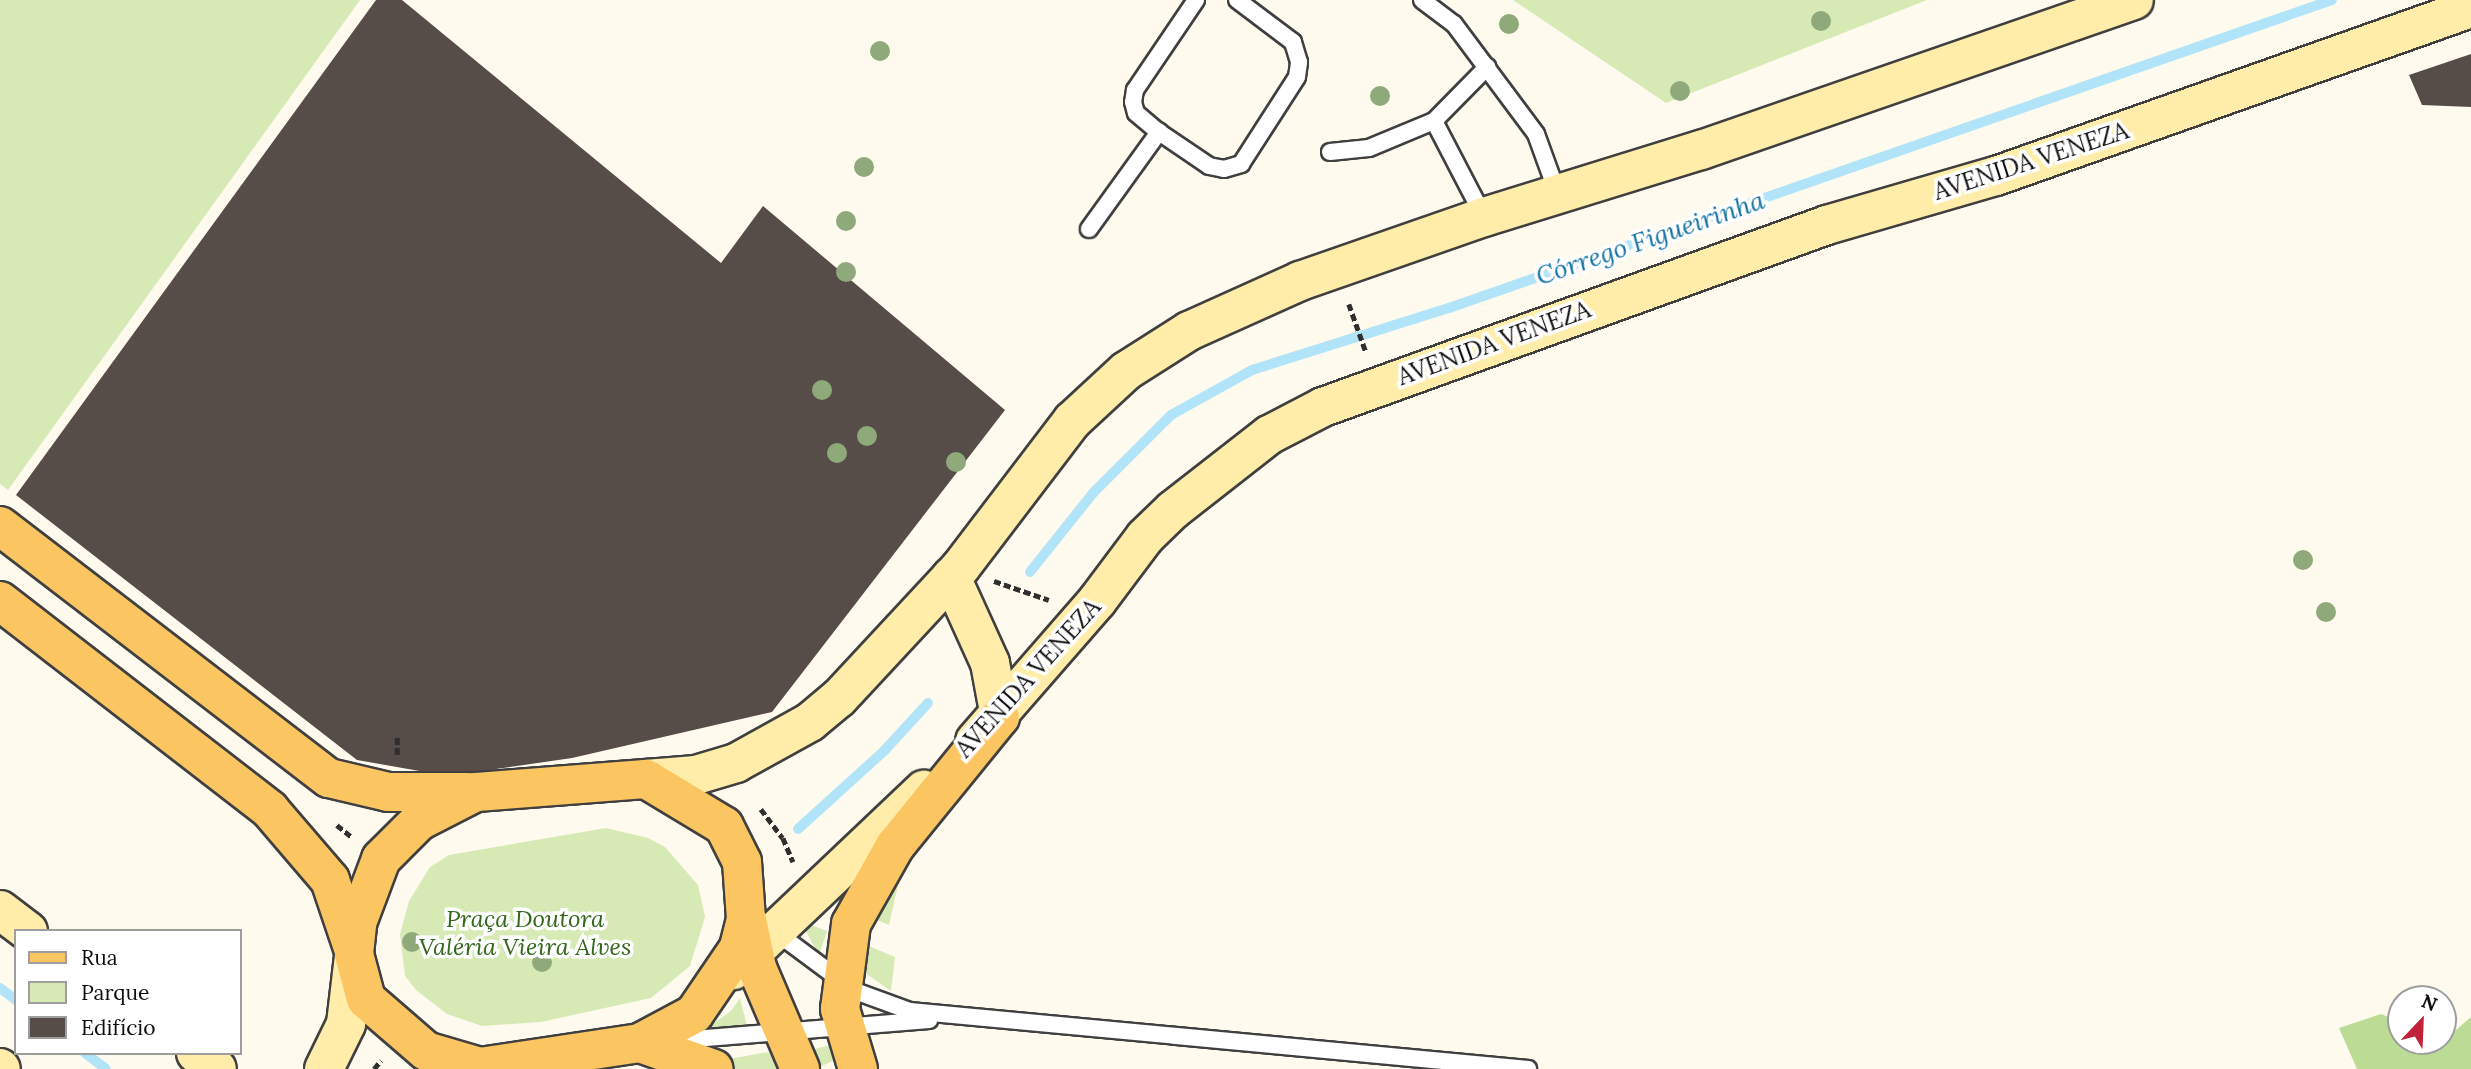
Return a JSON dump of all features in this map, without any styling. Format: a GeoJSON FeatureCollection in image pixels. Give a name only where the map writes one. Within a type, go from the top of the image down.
{"type":"FeatureCollection","features":[{"type":"Feature","properties":{"kind":"main road"},"geometry":{"type":"LineString","coordinates":[[0,527],[329,778],[388,792],[476,792],[696,775],[736,763],[810,722],[839,698],[967,577],[1072,421],[1126,371],[1189,331],[1300,281],[1556,192],[1701,150],[2134,0]]}},
{"type":"Feature","properties":{"kind":"main road","name":"AVENIDA VENEZA"},"geometry":{"type":"LineString","coordinates":[[754,923],[1000,718],[1145,537],[1173,510],[1269,435],[1323,407],[1827,225],[1996,176],[2471,8]]}},
{"type":"Feature","properties":{"kind":"main road"},"geometry":{"type":"LineString","coordinates":[[858,1069],[844,1027],[842,983],[851,924],[874,876],[1000,718],[990,663],[967,577]]}},
{"type":"Feature","properties":{"kind":"main road"},"geometry":{"type":"LineString","coordinates":[[0,601],[270,810],[330,880],[366,999],[414,1044],[444,1058],[480,1067],[512,1066],[640,1043],[694,1014],[713,992],[754,923]]}},
{"type":"Feature","properties":{"kind":"main road"},"geometry":{"type":"LineString","coordinates":[[646,779],[724,826],[743,862],[754,923],[783,1034],[800,1069]]}},
{"type":"Feature","properties":{"kind":"main road"},"geometry":{"type":"LineString","coordinates":[[324,1069],[346,1024],[356,923],[381,859],[419,821],[476,792]]}},
{"type":"Feature","properties":{"kind":"main road"},"geometry":{"type":"LineString","coordinates":[[0,910],[26,929]]}},
{"type":"Feature","properties":{"kind":"main road"},"geometry":{"type":"LineString","coordinates":[[640,1043],[714,1069]]}},
{"type":"Feature","properties":{"kind":"main road"},"geometry":{"type":"LineString","coordinates":[[199,1055],[217,1069]]}},
{"type":"Feature","properties":{"kind":"lane"},"geometry":{"type":"LineString","coordinates":[[1196,0],[1135,90],[1136,113],[1209,166],[1224,169],[1241,164],[1297,77],[1299,62],[1293,41],[1237,0]]}},
{"type":"Feature","properties":{"kind":"lane"},"geometry":{"type":"LineString","coordinates":[[1422,0],[1454,24],[1536,134],[1556,192]]}},
{"type":"Feature","properties":{"kind":"lane"},"geometry":{"type":"LineString","coordinates":[[1330,152],[1369,148],[1434,121],[1487,67]]}},
{"type":"Feature","properties":{"kind":"lane"},"geometry":{"type":"LineString","coordinates":[[1434,121],[1483,217]]}},
{"type":"Feature","properties":{"kind":"lane"},"geometry":{"type":"LineString","coordinates":[[1089,229],[1159,132]]}},
{"type":"Feature","properties":{"kind":"lane"},"geometry":{"type":"LineString","coordinates":[[754,923],[842,983],[887,1005],[960,1018],[1528,1069]]}},
{"type":"Feature","properties":{"kind":"lane"},"geometry":{"type":"LineString","coordinates":[[640,1043],[783,1034],[960,1018]]}},
{"type":"Feature","properties":{"kind":"path"},"geometry":{"type":"LineString","coordinates":[[1348,300],[1367,353]]}},
{"type":"Feature","properties":{"kind":"path"},"geometry":{"type":"LineString","coordinates":[[967,577],[1056,601]]}},
{"type":"Feature","properties":{"kind":"path"},"geometry":{"type":"LineString","coordinates":[[761,809],[783,838],[797,873]]}},
{"type":"Feature","properties":{"kind":"green space"},"geometry":{"type":"Polygon","coordinates":[[[0,0],[360,0],[8,490],[0,484],[0,0]]]}},
{"type":"Feature","properties":{"kind":"green space"},"geometry":{"type":"Polygon","coordinates":[[[1513,0],[1927,0],[1666,103],[1513,0]]]}},
{"type":"Feature","properties":{"kind":"green space","name":"Praça Doutora Valéria Vieira Alves"},"geometry":{"type":"Polygon","coordinates":[[[606,828],[648,838],[665,847],[698,885],[705,917],[690,966],[651,998],[541,1022],[482,1026],[447,1014],[416,990],[405,976],[400,934],[409,901],[430,867],[449,855],[606,828]]]}},
{"type":"Feature","properties":{"kind":"green space"},"geometry":{"type":"Polygon","coordinates":[[[902,867],[889,925],[862,914],[902,867]]]}},
{"type":"Feature","properties":{"kind":"green space"},"geometry":{"type":"Polygon","coordinates":[[[801,921],[827,931],[819,955],[809,937],[801,921]]]}},
{"type":"Feature","properties":{"kind":"green space"},"geometry":{"type":"Polygon","coordinates":[[[857,941],[895,957],[891,991],[861,970],[857,941]]]}},
{"type":"Feature","properties":{"kind":"green space"},"geometry":{"type":"Polygon","coordinates":[[[740,998],[747,1026],[704,1030],[731,1011],[740,998]]]}},
{"type":"Feature","properties":{"kind":"green space"},"geometry":{"type":"Polygon","coordinates":[[[2381,1014],[2387,1016],[2387,1055],[2457,1055],[2457,1029],[2471,1017],[2471,1069],[2357,1069],[2339,1028],[2381,1014]]]}},
{"type":"Feature","properties":{"kind":"green space"},"geometry":{"type":"Polygon","coordinates":[[[835,1044],[840,1058],[817,1068],[802,1052],[835,1044]]]}},
{"type":"Feature","properties":{"kind":"green space"},"geometry":{"type":"Polygon","coordinates":[[[769,1052],[778,1069],[731,1069],[717,1061],[769,1052]]]}},
{"type":"Feature","properties":{"kind":"building"},"geometry":{"type":"Polygon","coordinates":[[[376,0],[402,0],[721,263],[763,206],[1005,410],[772,712],[572,758],[448,776],[357,760],[16,495],[376,0]]]}},
{"type":"Feature","properties":{"kind":"building"},"geometry":{"type":"Polygon","coordinates":[[[2471,54],[2471,107],[2422,105],[2409,75],[2471,54]]]}},
{"type":"Feature","properties":{"kind":"waterway","name":"Córrego Figueirinha"},"geometry":{"type":"LineString","coordinates":[[1030,572],[1093,493],[1171,415],[1252,370],[1449,308],[2332,0]]}},
{"type":"Feature","properties":{"kind":"waterway","name":"Córrego Figueirinha"},"geometry":{"type":"LineString","coordinates":[[798,829],[884,751],[928,703]]}},
{"type":"Feature","properties":{"kind":"waterway","name":"Córrego Figueirinha"},"geometry":{"type":"LineString","coordinates":[[0,988],[14,998]]}},
{"type":"Feature","properties":{"kind":"waterway","name":"Córrego Figueirinha"},"geometry":{"type":"LineString","coordinates":[[88,1055],[106,1069]]}}]}
